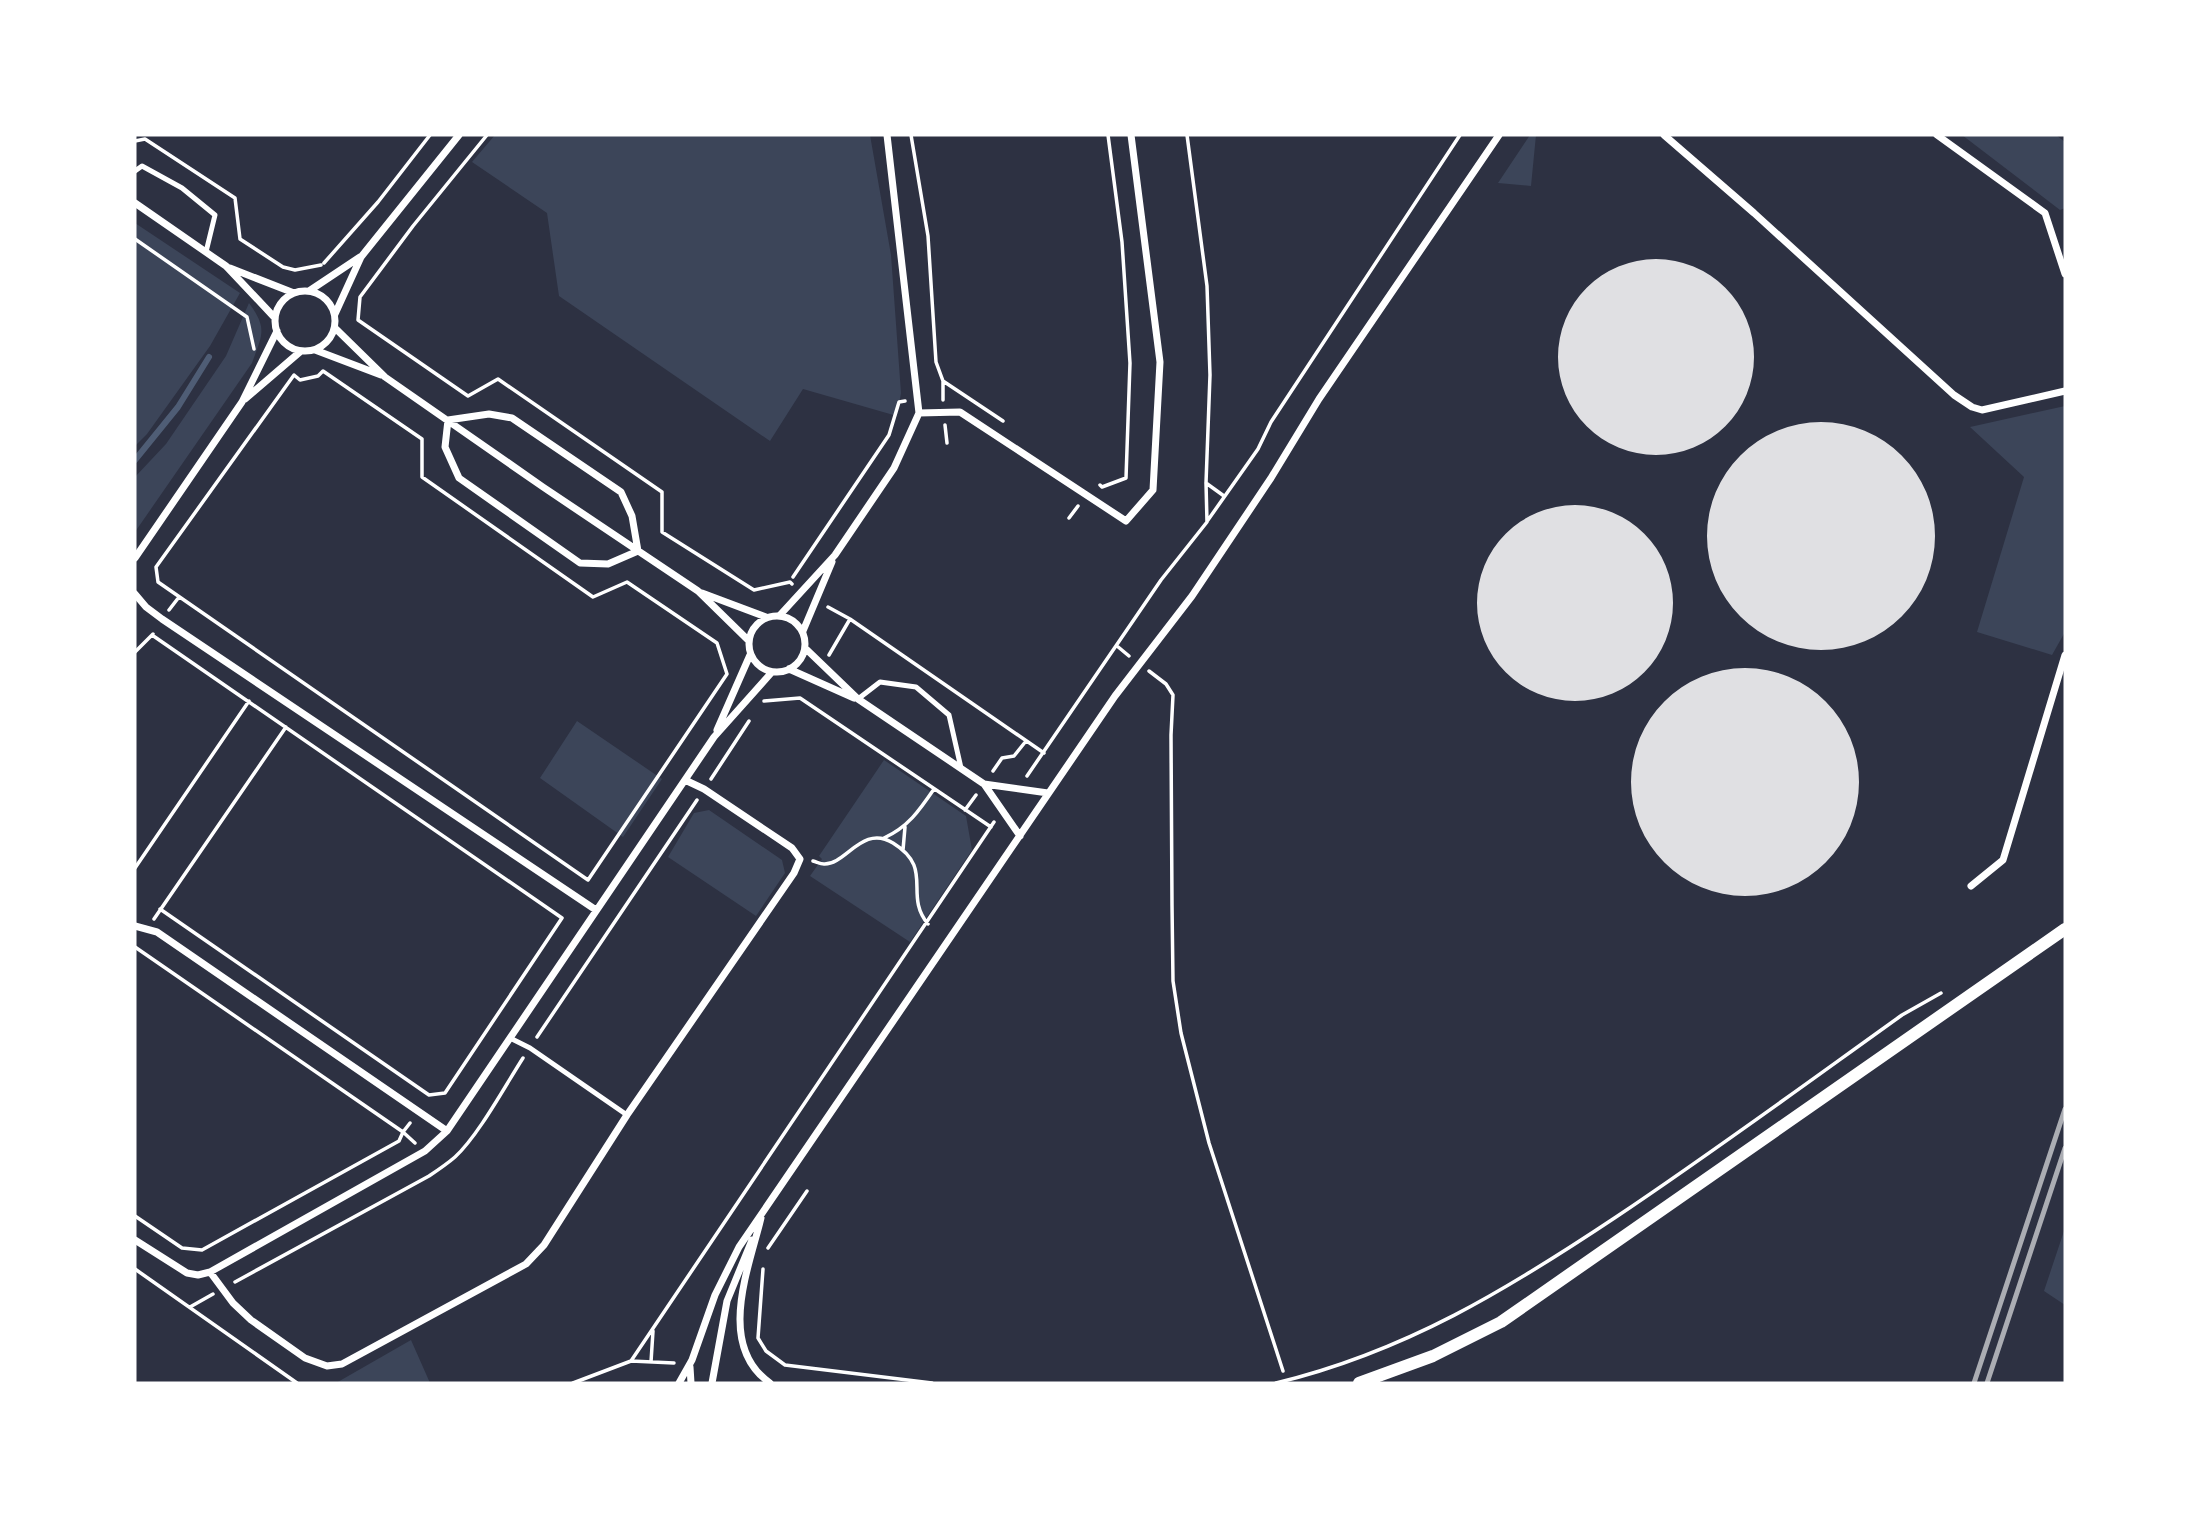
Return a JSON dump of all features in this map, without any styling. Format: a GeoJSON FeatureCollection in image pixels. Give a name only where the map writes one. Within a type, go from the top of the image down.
{"type":"FeatureCollection","features":[{"type":"Feature","properties":{"kind":"street"},"geometry":{"type":"LineString","coordinates":[[315,350],[330,339],[335,328],[335,314],[361,257],[459,135]]}},
{"type":"Feature","properties":{"kind":"street"},"geometry":{"type":"LineString","coordinates":[[780,615],[835,555],[894,468],[919,412],[887,135]]}},
{"type":"Feature","properties":{"kind":"street"},"geometry":{"type":"LineString","coordinates":[[919,412],[960,412],[1126,521],[1153,490],[1160,362],[1131,135]]}},
{"type":"Feature","properties":{"kind":"street"},"geometry":{"type":"LineString","coordinates":[[679,1383],[690,1364],[715,1294],[739,1247],[1048,793],[1139,663],[1200,585],[1272,478],[1319,399],[1499,135]]}},
{"type":"Feature","properties":{"kind":"street"},"geometry":{"type":"LineString","coordinates":[[1664,135],[1954,395],[1972,407],[1982,410],[2065,391]]}},
{"type":"Feature","properties":{"kind":"street"},"geometry":{"type":"LineString","coordinates":[[1937,135],[2045,213],[2065,274]]}},
{"type":"Feature","properties":{"kind":"street"},"geometry":{"type":"LineString","coordinates":[[135,203],[226,266],[275,318]]}},
{"type":"Feature","properties":{"kind":"street"},"geometry":{"type":"LineString","coordinates":[[226,266],[294,293],[309,291],[361,257]]}},
{"type":"Feature","properties":{"kind":"street"},"geometry":{"type":"LineString","coordinates":[[309,291],[325,298],[335,314]]}},
{"type":"Feature","properties":{"kind":"street"},"geometry":{"type":"LineString","coordinates":[[294,293],[281,303],[275,318],[277,331],[288,346],[301,351],[315,350],[385,377]]}},
{"type":"Feature","properties":{"kind":"street"},"geometry":{"type":"LineString","coordinates":[[335,328],[385,377],[698,591],[748,640]]}},
{"type":"Feature","properties":{"kind":"street"},"geometry":{"type":"LineString","coordinates":[[135,558],[242,402],[277,331]]}},
{"type":"Feature","properties":{"kind":"street"},"geometry":{"type":"LineString","coordinates":[[242,402],[301,351]]}},
{"type":"Feature","properties":{"kind":"street"},"geometry":{"type":"LineString","coordinates":[[448,420],[489,414],[512,418],[621,492],[632,516],[638,551]]}},
{"type":"Feature","properties":{"kind":"street"},"geometry":{"type":"LineString","coordinates":[[448,420],[444,447],[458,478],[580,563],[608,564],[638,551]]}},
{"type":"Feature","properties":{"kind":"street"},"geometry":{"type":"LineString","coordinates":[[750,655],[760,667],[772,673],[789,670],[800,660],[805,648],[803,631],[835,555]]}},
{"type":"Feature","properties":{"kind":"street"},"geometry":{"type":"LineString","coordinates":[[698,591],[766,617],[780,615],[792,619],[803,631]]}},
{"type":"Feature","properties":{"kind":"street"},"geometry":{"type":"LineString","coordinates":[[135,594],[162,619],[596,910]]}},
{"type":"Feature","properties":{"kind":"street"},"geometry":{"type":"LineString","coordinates":[[714,737],[750,655],[748,640],[752,628],[766,617]]}},
{"type":"Feature","properties":{"kind":"street"},"geometry":{"type":"LineString","coordinates":[[805,648],[858,699],[984,784],[1020,836]]}},
{"type":"Feature","properties":{"kind":"street"},"geometry":{"type":"LineString","coordinates":[[1971,886],[2003,860],[2065,655]]}},
{"type":"Feature","properties":{"kind":"street"},"geometry":{"type":"LineString","coordinates":[[789,670],[858,699]]}},
{"type":"Feature","properties":{"kind":"street"},"geometry":{"type":"LineString","coordinates":[[135,1240],[187,1273],[198,1275],[209,1272],[425,1151],[447,1131],[714,737],[772,673]]}},
{"type":"Feature","properties":{"kind":"street"},"geometry":{"type":"LineString","coordinates":[[209,1272],[251,1320],[305,1358],[327,1366],[342,1364],[526,1264],[544,1245],[627,1115],[794,873],[800,859],[792,848],[704,789],[685,780]]}},
{"type":"Feature","properties":{"kind":"street"},"geometry":{"type":"LineString","coordinates":[[984,784],[1048,793]]}},
{"type":"Feature","properties":{"kind":"street"},"geometry":{"type":"LineString","coordinates":[[135,926],[157,932],[447,1131]]}},
{"type":"Feature","properties":{"kind":"street"},"geometry":{"type":"LineString","coordinates":[[1359,1383],[1433,1356],[1501,1322],[2065,929]]}},
{"type":"Feature","properties":{"kind":"street"},"geometry":{"type":"LineString","coordinates":[[712,1383],[727,1301],[762,1214]]}},
{"type":"Feature","properties":{"kind":"street"},"geometry":{"type":"LineString","coordinates":[[762,1214],[740,1303],[740,1328],[743,1345],[754,1367],[770,1383]]}},
{"type":"Feature","properties":{"kind":"street"},"geometry":{"type":"LineString","coordinates":[[690,1364],[691,1383]]}},
{"type":"Feature","properties":{"kind":"lane"},"geometry":{"type":"LineString","coordinates":[[135,171],[142,166],[172,183],[215,215],[206,252]]}},
{"type":"Feature","properties":{"kind":"lane"},"geometry":{"type":"LineString","coordinates":[[858,699],[880,682],[916,687],[949,715],[961,769]]}},
{"type":"Feature","properties":{"kind":"lane"},"geometry":{"type":"LineString","coordinates":[[510,1038],[530,1048],[627,1115]]}},
{"type":"Feature","properties":{"kind":"path"},"geometry":{"type":"LineString","coordinates":[[135,141],[145,139],[235,198],[240,239],[283,267],[295,270],[322,265],[378,202],[430,135]]}},
{"type":"Feature","properties":{"kind":"path"},"geometry":{"type":"LineString","coordinates":[[487,135],[413,226],[360,298],[358,320],[468,396],[498,379],[662,492],[662,531],[754,590],[790,582],[889,435],[898,402],[918,398]]}},
{"type":"Feature","properties":{"kind":"path"},"geometry":{"type":"LineString","coordinates":[[911,135],[928,236],[936,362],[943,381],[1008,425]]}},
{"type":"Feature","properties":{"kind":"path"},"geometry":{"type":"LineString","coordinates":[[1095,482],[1102,487],[1126,478],[1127,465],[1130,363],[1122,242],[1108,135]]}},
{"type":"Feature","properties":{"kind":"path"},"geometry":{"type":"LineString","coordinates":[[1187,135],[1207,286],[1210,375],[1207,522]]}},
{"type":"Feature","properties":{"kind":"path"},"geometry":{"type":"LineString","coordinates":[[1018,789],[1161,580],[1207,522],[1258,449],[1271,422],[1460,135]]}},
{"type":"Feature","properties":{"kind":"path"},"geometry":{"type":"LineString","coordinates":[[135,239],[247,317],[253,348],[265,354]]}},
{"type":"Feature","properties":{"kind":"path"},"geometry":{"type":"LineString","coordinates":[[322,265],[334,274]]}},
{"type":"Feature","properties":{"kind":"path"},"geometry":{"type":"LineString","coordinates":[[347,286],[360,298]]}},
{"type":"Feature","properties":{"kind":"path"},"geometry":{"type":"LineString","coordinates":[[323,371],[422,439],[422,477],[593,597],[627,582],[717,643],[727,674],[588,880],[178,597],[158,582],[156,567],[294,375],[300,380],[318,376],[323,371]]}},
{"type":"Feature","properties":{"kind":"path"},"geometry":{"type":"LineString","coordinates":[[1206,483],[1224,496]]}},
{"type":"Feature","properties":{"kind":"path"},"geometry":{"type":"LineString","coordinates":[[790,582],[803,590]]}},
{"type":"Feature","properties":{"kind":"path"},"geometry":{"type":"LineString","coordinates":[[816,599],[850,619],[1044,752]]}},
{"type":"Feature","properties":{"kind":"path"},"geometry":{"type":"LineString","coordinates":[[822,665],[850,619]]}},
{"type":"Feature","properties":{"kind":"path"},"geometry":{"type":"LineString","coordinates":[[152,635],[562,918],[445,1093],[429,1095],[160,909]]}},
{"type":"Feature","properties":{"kind":"path"},"geometry":{"type":"LineString","coordinates":[[1117,646],[1167,684],[1173,695],[1173,981],[1181,1033],[1209,1143],[1283,1371]]}},
{"type":"Feature","properties":{"kind":"path"},"geometry":{"type":"LineString","coordinates":[[762,702],[800,698],[991,827]]}},
{"type":"Feature","properties":{"kind":"path"},"geometry":{"type":"LineString","coordinates":[[135,868],[249,701]]}},
{"type":"Feature","properties":{"kind":"path"},"geometry":{"type":"LineString","coordinates":[[190,1307],[444,1166],[458,1155],[755,713]]}},
{"type":"Feature","properties":{"kind":"path"},"geometry":{"type":"LineString","coordinates":[[286,727],[135,947],[403,1132],[444,1166]]}},
{"type":"Feature","properties":{"kind":"path"},"geometry":{"type":"LineString","coordinates":[[800,859],[823,864],[831,862],[858,844],[884,838],[905,826],[934,789]]}},
{"type":"Feature","properties":{"kind":"path"},"geometry":{"type":"LineString","coordinates":[[631,1361],[1002,811]]}},
{"type":"Feature","properties":{"kind":"path"},"geometry":{"type":"LineString","coordinates":[[903,850],[905,826]]}},
{"type":"Feature","properties":{"kind":"path"},"geometry":{"type":"LineString","coordinates":[[884,838],[903,850],[916,866],[916,905],[928,924]]}},
{"type":"Feature","properties":{"kind":"path"},"geometry":{"type":"LineString","coordinates":[[1276,1383],[1339,1365],[1409,1337],[1483,1302],[1664,1185],[1902,1015],[1952,987]]}},
{"type":"Feature","properties":{"kind":"path"},"geometry":{"type":"LineString","coordinates":[[135,1216],[182,1248],[202,1250],[400,1141],[403,1132],[429,1095]]}},
{"type":"Feature","properties":{"kind":"path"},"geometry":{"type":"LineString","coordinates":[[764,1254],[807,1191]]}},
{"type":"Feature","properties":{"kind":"path"},"geometry":{"type":"LineString","coordinates":[[763,1266],[758,1338],[774,1358],[785,1365],[932,1383]]}},
{"type":"Feature","properties":{"kind":"path"},"geometry":{"type":"LineString","coordinates":[[135,1269],[297,1383]]}},
{"type":"Feature","properties":{"kind":"path"},"geometry":{"type":"LineString","coordinates":[[651,1362],[653,1329]]}},
{"type":"Feature","properties":{"kind":"path"},"geometry":{"type":"LineString","coordinates":[[573,1383],[631,1361],[665,1362]]}},
{"type":"Feature","properties":{"kind":"shaded area"},"geometry":{"type":"Polygon","coordinates":[[[495,135],[870,135],[891,255],[901,393],[897,416],[803,389],[770,441],[559,296],[547,213],[472,162],[495,135]]]}},
{"type":"Feature","properties":{"kind":"shaded area"},"geometry":{"type":"Polygon","coordinates":[[[1530,135],[1536,135],[1531,186],[1498,183],[1530,135]]]}},
{"type":"Feature","properties":{"kind":"shaded area"},"geometry":{"type":"Polygon","coordinates":[[[1962,135],[2056,135],[2065,142],[2065,208],[2060,210],[1962,135]]]}},
{"type":"Feature","properties":{"kind":"shaded area"},"geometry":{"type":"Polygon","coordinates":[[[135,223],[240,293],[210,346],[147,434],[135,446],[135,223]]]}},
{"type":"Feature","properties":{"kind":"shaded area"},"geometry":{"type":"Polygon","coordinates":[[[249,303],[261,326],[252,363],[135,532],[135,477],[166,444],[226,356],[249,303]]]}},
{"type":"Feature","properties":{"kind":"shaded area"},"geometry":{"type":"Polygon","coordinates":[[[2065,406],[2065,632],[2052,655],[1977,632],[2024,477],[1970,427],[2065,406]]]}},
{"type":"Feature","properties":{"kind":"shaded area"},"geometry":{"type":"Polygon","coordinates":[[[577,721],[662,779],[623,837],[540,778],[577,721]]]}},
{"type":"Feature","properties":{"kind":"shaded area"},"geometry":{"type":"Polygon","coordinates":[[[884,760],[966,816],[972,850],[910,942],[810,876],[822,859],[819,856],[884,760]]]}},
{"type":"Feature","properties":{"kind":"shaded area"},"geometry":{"type":"Polygon","coordinates":[[[709,810],[782,860],[785,873],[756,916],[668,857],[694,813],[709,810]]]}},
{"type":"Feature","properties":{"kind":"shaded area"},"geometry":{"type":"Polygon","coordinates":[[[2065,1228],[2065,1305],[2044,1291],[2065,1228]]]}},
{"type":"Feature","properties":{"kind":"shaded area"},"geometry":{"type":"Polygon","coordinates":[[[411,1340],[430,1383],[336,1383],[411,1340]]]}},
{"type":"Feature","properties":{"kind":"building"},"geometry":{"type":"Polygon","coordinates":[[[1656,259],[1694,266],[1711,275],[1725,288],[1738,302],[1747,319],[1754,357],[1747,395],[1738,412],[1725,426],[1711,439],[1694,448],[1656,455],[1618,448],[1601,439],[1587,426],[1574,412],[1565,395],[1558,357],[1565,319],[1574,302],[1587,288],[1601,275],[1618,266],[1656,259]]]}},
{"type":"Feature","properties":{"kind":"building"},"geometry":{"type":"Polygon","coordinates":[[[1821,422],[1843,424],[1865,431],[1884,441],[1909,464],[1930,503],[1935,536],[1933,558],[1926,580],[1916,599],[1893,624],[1854,645],[1821,650],[1799,648],[1777,641],[1758,631],[1733,608],[1712,569],[1707,536],[1709,514],[1716,492],[1726,473],[1749,448],[1788,427],[1821,422]]]}},
{"type":"Feature","properties":{"kind":"building"},"geometry":{"type":"Polygon","coordinates":[[[1575,505],[1613,512],[1630,521],[1644,534],[1657,548],[1666,565],[1673,603],[1666,641],[1657,658],[1644,672],[1630,685],[1613,694],[1575,701],[1537,694],[1520,685],[1506,672],[1493,658],[1484,641],[1477,603],[1484,565],[1493,548],[1506,534],[1520,521],[1537,512],[1575,505]]]}},
{"type":"Feature","properties":{"kind":"building"},"geometry":{"type":"Polygon","coordinates":[[[1734,668],[1756,668],[1789,676],[1826,701],[1851,738],[1859,782],[1851,826],[1826,863],[1789,888],[1756,896],[1734,896],[1701,888],[1664,863],[1639,826],[1631,793],[1631,771],[1639,738],[1664,701],[1701,676],[1734,668]]]}},
{"type":"Feature","properties":{"kind":"waterway"},"geometry":{"type":"LineString","coordinates":[[135,460],[178,407],[209,357]]}},
{"type":"Feature","properties":{"kind":"railway"},"geometry":{"type":"LineString","coordinates":[[1974,1383],[2065,1109]]}},
{"type":"Feature","properties":{"kind":"railway"},"geometry":{"type":"LineString","coordinates":[[1987,1383],[2065,1148]]}}]}
